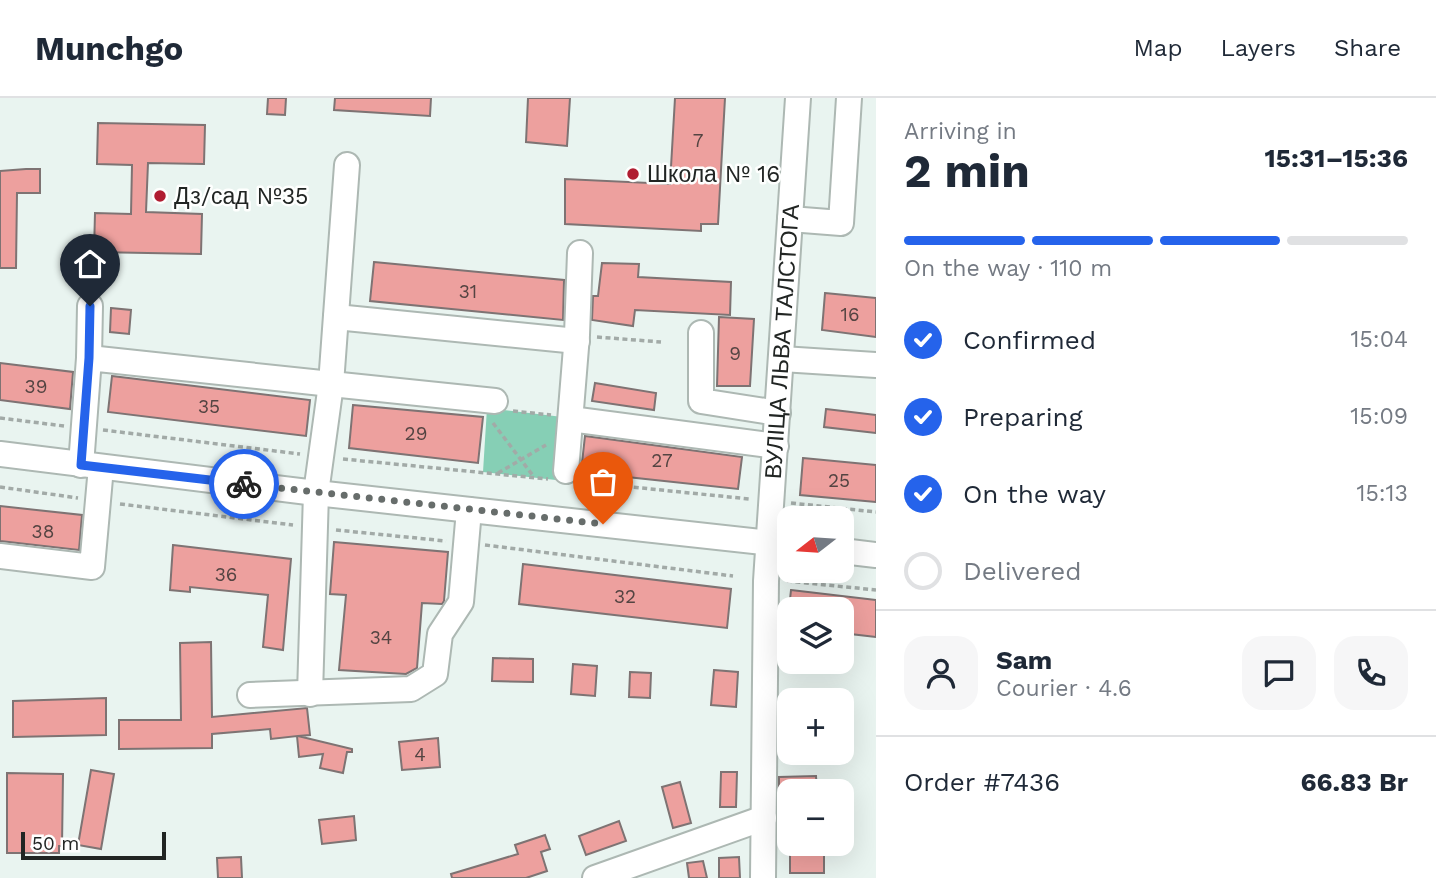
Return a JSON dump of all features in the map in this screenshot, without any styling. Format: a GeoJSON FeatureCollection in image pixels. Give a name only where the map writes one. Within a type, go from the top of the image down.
{"type":"FeatureCollection","features":[{"type":"Feature","properties":{"kind":"street","name":"ВУЛІЦА ЛЬВА ТАЛСТОГА"},"geometry":{"type":"LineString","coordinates":[[778,506],[776,446],[798,98]]}},
{"type":"Feature","properties":{"kind":"street"},"geometry":{"type":"LineString","coordinates":[[790,219],[841,223],[849,98]]}},
{"type":"Feature","properties":{"kind":"street"},"geometry":{"type":"LineString","coordinates":[[310,694],[316,493],[331,384],[347,165]]}},
{"type":"Feature","properties":{"kind":"street"},"geometry":{"type":"LineString","coordinates":[[566,477],[573,423],[580,253]]}},
{"type":"Feature","properties":{"kind":"street"},"geometry":{"type":"LineString","coordinates":[[0,556],[92,566],[98,501],[84,428],[90,306]]}},
{"type":"Feature","properties":{"kind":"street"},"geometry":{"type":"LineString","coordinates":[[336,317],[577,338]]}},
{"type":"Feature","properties":{"kind":"street"},"geometry":{"type":"LineString","coordinates":[[701,333],[701,401],[778,413]]}},
{"type":"Feature","properties":{"kind":"street"},"geometry":{"type":"LineString","coordinates":[[89,358],[331,384],[495,409]]}},
{"type":"Feature","properties":{"kind":"street"},"geometry":{"type":"LineString","coordinates":[[782,359],[876,365]]}},
{"type":"Feature","properties":{"kind":"street"},"geometry":{"type":"LineString","coordinates":[[573,423],[776,446]]}},
{"type":"Feature","properties":{"kind":"street"},"geometry":{"type":"LineString","coordinates":[[0,454],[316,493],[777,544]]}},
{"type":"Feature","properties":{"kind":"street"},"geometry":{"type":"LineString","coordinates":[[250,695],[411,689],[435,674],[440,634],[461,603],[469,510]]}},
{"type":"Feature","properties":{"kind":"street","name":"ВУЛІЦА ЛЬВА ТАЛСТОГА"},"geometry":{"type":"LineString","coordinates":[[763,878],[766,581],[777,550]]}},
{"type":"Feature","properties":{"kind":"street"},"geometry":{"type":"LineString","coordinates":[[854,552],[876,555]]}},
{"type":"Feature","properties":{"kind":"street"},"geometry":{"type":"LineString","coordinates":[[595,878],[764,818]]}},
{"type":"Feature","properties":{"kind":"path"},"geometry":{"type":"LineString","coordinates":[[577,338],[661,342]]}},
{"type":"Feature","properties":{"kind":"path"},"geometry":{"type":"LineString","coordinates":[[495,409],[573,423]]}},
{"type":"Feature","properties":{"kind":"path"},"geometry":{"type":"LineString","coordinates":[[495,409],[520,460],[534,477]]}},
{"type":"Feature","properties":{"kind":"path"},"geometry":{"type":"LineString","coordinates":[[0,418],[322,457],[496,474],[566,477],[749,499]]}},
{"type":"Feature","properties":{"kind":"path"},"geometry":{"type":"LineString","coordinates":[[496,474],[573,423]]}},
{"type":"Feature","properties":{"kind":"path"},"geometry":{"type":"LineString","coordinates":[[0,488],[315,528],[466,542],[733,576]]}},
{"type":"Feature","properties":{"kind":"path"},"geometry":{"type":"LineString","coordinates":[[782,502],[876,512]]}},
{"type":"Feature","properties":{"kind":"path"},"geometry":{"type":"LineString","coordinates":[[802,583],[876,590]]}},
{"type":"Feature","properties":{"kind":"green space"},"geometry":{"type":"Polygon","coordinates":[[[487,408],[571,418],[565,481],[483,472],[487,408]]]}},
{"type":"Feature","properties":{"kind":"building"},"geometry":{"type":"Polygon","coordinates":[[[268,98],[286,98],[285,115],[267,114],[268,98]]]}},
{"type":"Feature","properties":{"kind":"building"},"geometry":{"type":"Polygon","coordinates":[[[335,98],[431,98],[430,116],[334,110],[335,98]]]}},
{"type":"Feature","properties":{"kind":"building"},"geometry":{"type":"Polygon","coordinates":[[[528,98],[570,98],[567,146],[526,142],[528,98]]]}},
{"type":"Feature","properties":{"kind":"building"},"geometry":{"type":"Polygon","coordinates":[[[675,98],[725,98],[718,224],[701,224],[701,231],[565,224],[565,179],[670,184],[675,98]]]}},
{"type":"Feature","properties":{"kind":"building"},"geometry":{"type":"Polygon","coordinates":[[[98,123],[205,125],[204,164],[148,163],[146,212],[202,214],[201,254],[94,252],[95,213],[131,214],[132,165],[97,164],[98,123]]]}},
{"type":"Feature","properties":{"kind":"building"},"geometry":{"type":"Polygon","coordinates":[[[40,169],[40,193],[17,193],[16,268],[0,268],[0,171],[40,169]]]}},
{"type":"Feature","properties":{"kind":"building"},"geometry":{"type":"Polygon","coordinates":[[[374,262],[564,280],[563,320],[370,301],[374,262]]]}},
{"type":"Feature","properties":{"kind":"building"},"geometry":{"type":"Polygon","coordinates":[[[602,263],[639,264],[638,277],[731,282],[730,315],[635,310],[633,326],[592,320],[593,296],[598,296],[602,263]]]}},
{"type":"Feature","properties":{"kind":"building"},"geometry":{"type":"Polygon","coordinates":[[[825,293],[876,298],[876,337],[822,330],[825,293]]]}},
{"type":"Feature","properties":{"kind":"building"},"geometry":{"type":"Polygon","coordinates":[[[111,308],[131,310],[129,334],[110,332],[111,308]]]}},
{"type":"Feature","properties":{"kind":"building"},"geometry":{"type":"Polygon","coordinates":[[[719,317],[754,319],[750,386],[717,386],[719,317]]]}},
{"type":"Feature","properties":{"kind":"building"},"geometry":{"type":"Polygon","coordinates":[[[0,363],[73,372],[70,409],[0,400],[0,363]]]}},
{"type":"Feature","properties":{"kind":"building"},"geometry":{"type":"Polygon","coordinates":[[[112,376],[310,400],[306,436],[108,412],[112,376]]]}},
{"type":"Feature","properties":{"kind":"building"},"geometry":{"type":"Polygon","coordinates":[[[595,383],[656,393],[654,410],[592,401],[595,383]]]}},
{"type":"Feature","properties":{"kind":"building"},"geometry":{"type":"Polygon","coordinates":[[[353,405],[483,417],[478,463],[349,448],[353,405]]]}},
{"type":"Feature","properties":{"kind":"building"},"geometry":{"type":"Polygon","coordinates":[[[826,409],[876,415],[876,433],[824,427],[826,409]]]}},
{"type":"Feature","properties":{"kind":"building"},"geometry":{"type":"Polygon","coordinates":[[[585,436],[742,457],[738,489],[581,472],[585,436]]]}},
{"type":"Feature","properties":{"kind":"building"},"geometry":{"type":"Polygon","coordinates":[[[803,458],[876,465],[876,502],[800,495],[803,458]]]}},
{"type":"Feature","properties":{"kind":"building"},"geometry":{"type":"Polygon","coordinates":[[[0,506],[82,515],[79,550],[0,541],[0,506]]]}},
{"type":"Feature","properties":{"kind":"building"},"geometry":{"type":"Polygon","coordinates":[[[334,542],[448,552],[444,601],[442,604],[422,603],[417,668],[406,674],[339,670],[346,595],[330,594],[334,542]]]}},
{"type":"Feature","properties":{"kind":"building"},"geometry":{"type":"Polygon","coordinates":[[[173,545],[291,559],[283,650],[263,647],[268,595],[190,587],[190,592],[170,590],[173,545]]]}},
{"type":"Feature","properties":{"kind":"building"},"geometry":{"type":"Polygon","coordinates":[[[523,564],[731,589],[727,628],[519,604],[523,564]]]}},
{"type":"Feature","properties":{"kind":"building"},"geometry":{"type":"Polygon","coordinates":[[[791,590],[850,597],[790,597],[791,590]]]}},
{"type":"Feature","properties":{"kind":"building"},"geometry":{"type":"Polygon","coordinates":[[[854,597],[876,600],[876,637],[854,634],[854,597]]]}},
{"type":"Feature","properties":{"kind":"building"},"geometry":{"type":"Polygon","coordinates":[[[211,642],[212,717],[307,708],[310,735],[298,736],[352,749],[352,752],[347,752],[343,773],[320,768],[323,754],[299,757],[297,736],[271,739],[270,729],[212,734],[212,748],[119,749],[119,720],[181,720],[180,643],[211,642]]]}},
{"type":"Feature","properties":{"kind":"building"},"geometry":{"type":"Polygon","coordinates":[[[493,658],[533,659],[533,682],[492,681],[493,658]]]}},
{"type":"Feature","properties":{"kind":"building"},"geometry":{"type":"Polygon","coordinates":[[[573,664],[597,666],[595,696],[571,694],[573,664]]]}},
{"type":"Feature","properties":{"kind":"building"},"geometry":{"type":"Polygon","coordinates":[[[714,670],[738,672],[736,707],[711,705],[714,670]]]}},
{"type":"Feature","properties":{"kind":"building"},"geometry":{"type":"Polygon","coordinates":[[[630,672],[651,673],[650,698],[629,697],[630,672]]]}},
{"type":"Feature","properties":{"kind":"building"},"geometry":{"type":"Polygon","coordinates":[[[106,698],[106,735],[13,737],[13,701],[106,698]]]}},
{"type":"Feature","properties":{"kind":"building"},"geometry":{"type":"Polygon","coordinates":[[[438,738],[440,767],[402,770],[399,742],[438,738]]]}},
{"type":"Feature","properties":{"kind":"building"},"geometry":{"type":"Polygon","coordinates":[[[91,770],[114,774],[101,849],[78,845],[91,770]]]}},
{"type":"Feature","properties":{"kind":"building"},"geometry":{"type":"Polygon","coordinates":[[[721,772],[737,772],[736,807],[720,807],[721,772]]]}},
{"type":"Feature","properties":{"kind":"building"},"geometry":{"type":"Polygon","coordinates":[[[7,773],[63,774],[62,846],[59,846],[59,853],[7,853],[7,773]]]}},
{"type":"Feature","properties":{"kind":"building"},"geometry":{"type":"Polygon","coordinates":[[[816,776],[816,779],[779,779],[816,776]]]}},
{"type":"Feature","properties":{"kind":"building"},"geometry":{"type":"Polygon","coordinates":[[[680,782],[691,823],[673,828],[662,787],[680,782]]]}},
{"type":"Feature","properties":{"kind":"building"},"geometry":{"type":"Polygon","coordinates":[[[354,816],[356,840],[322,844],[319,820],[354,816]]]}},
{"type":"Feature","properties":{"kind":"building"},"geometry":{"type":"Polygon","coordinates":[[[619,821],[626,841],[586,855],[579,836],[619,821]]]}},
{"type":"Feature","properties":{"kind":"building"},"geometry":{"type":"Polygon","coordinates":[[[545,835],[550,849],[541,852],[547,871],[526,878],[452,878],[451,874],[518,854],[515,845],[545,835]]]}},
{"type":"Feature","properties":{"kind":"building"},"geometry":{"type":"Polygon","coordinates":[[[790,856],[824,856],[824,873],[790,873],[790,856]]]}},
{"type":"Feature","properties":{"kind":"building"},"geometry":{"type":"Polygon","coordinates":[[[241,857],[242,878],[218,878],[217,858],[241,857]]]}},
{"type":"Feature","properties":{"kind":"building"},"geometry":{"type":"Polygon","coordinates":[[[739,857],[740,878],[719,878],[719,858],[739,857]]]}},
{"type":"Feature","properties":{"kind":"building"},"geometry":{"type":"Polygon","coordinates":[[[703,861],[707,878],[689,878],[687,863],[703,861]]]}},
{"type":"Feature","properties":{"kind":"way so far"},"geometry":{"type":"LineString","coordinates":[[244,484],[603,524]]}},
{"type":"Feature","properties":{"kind":"place","name":"Школа № 16"},"geometry":{"type":"Point","coordinates":[633,174]}},
{"type":"Feature","properties":{"kind":"place","name":"Дз/сад №35"},"geometry":{"type":"Point","coordinates":[160,196]}},
{"type":"Feature","properties":{"kind":"route"},"geometry":{"type":"LineString","coordinates":[[90,306],[81,465],[244,484]]}}]}
